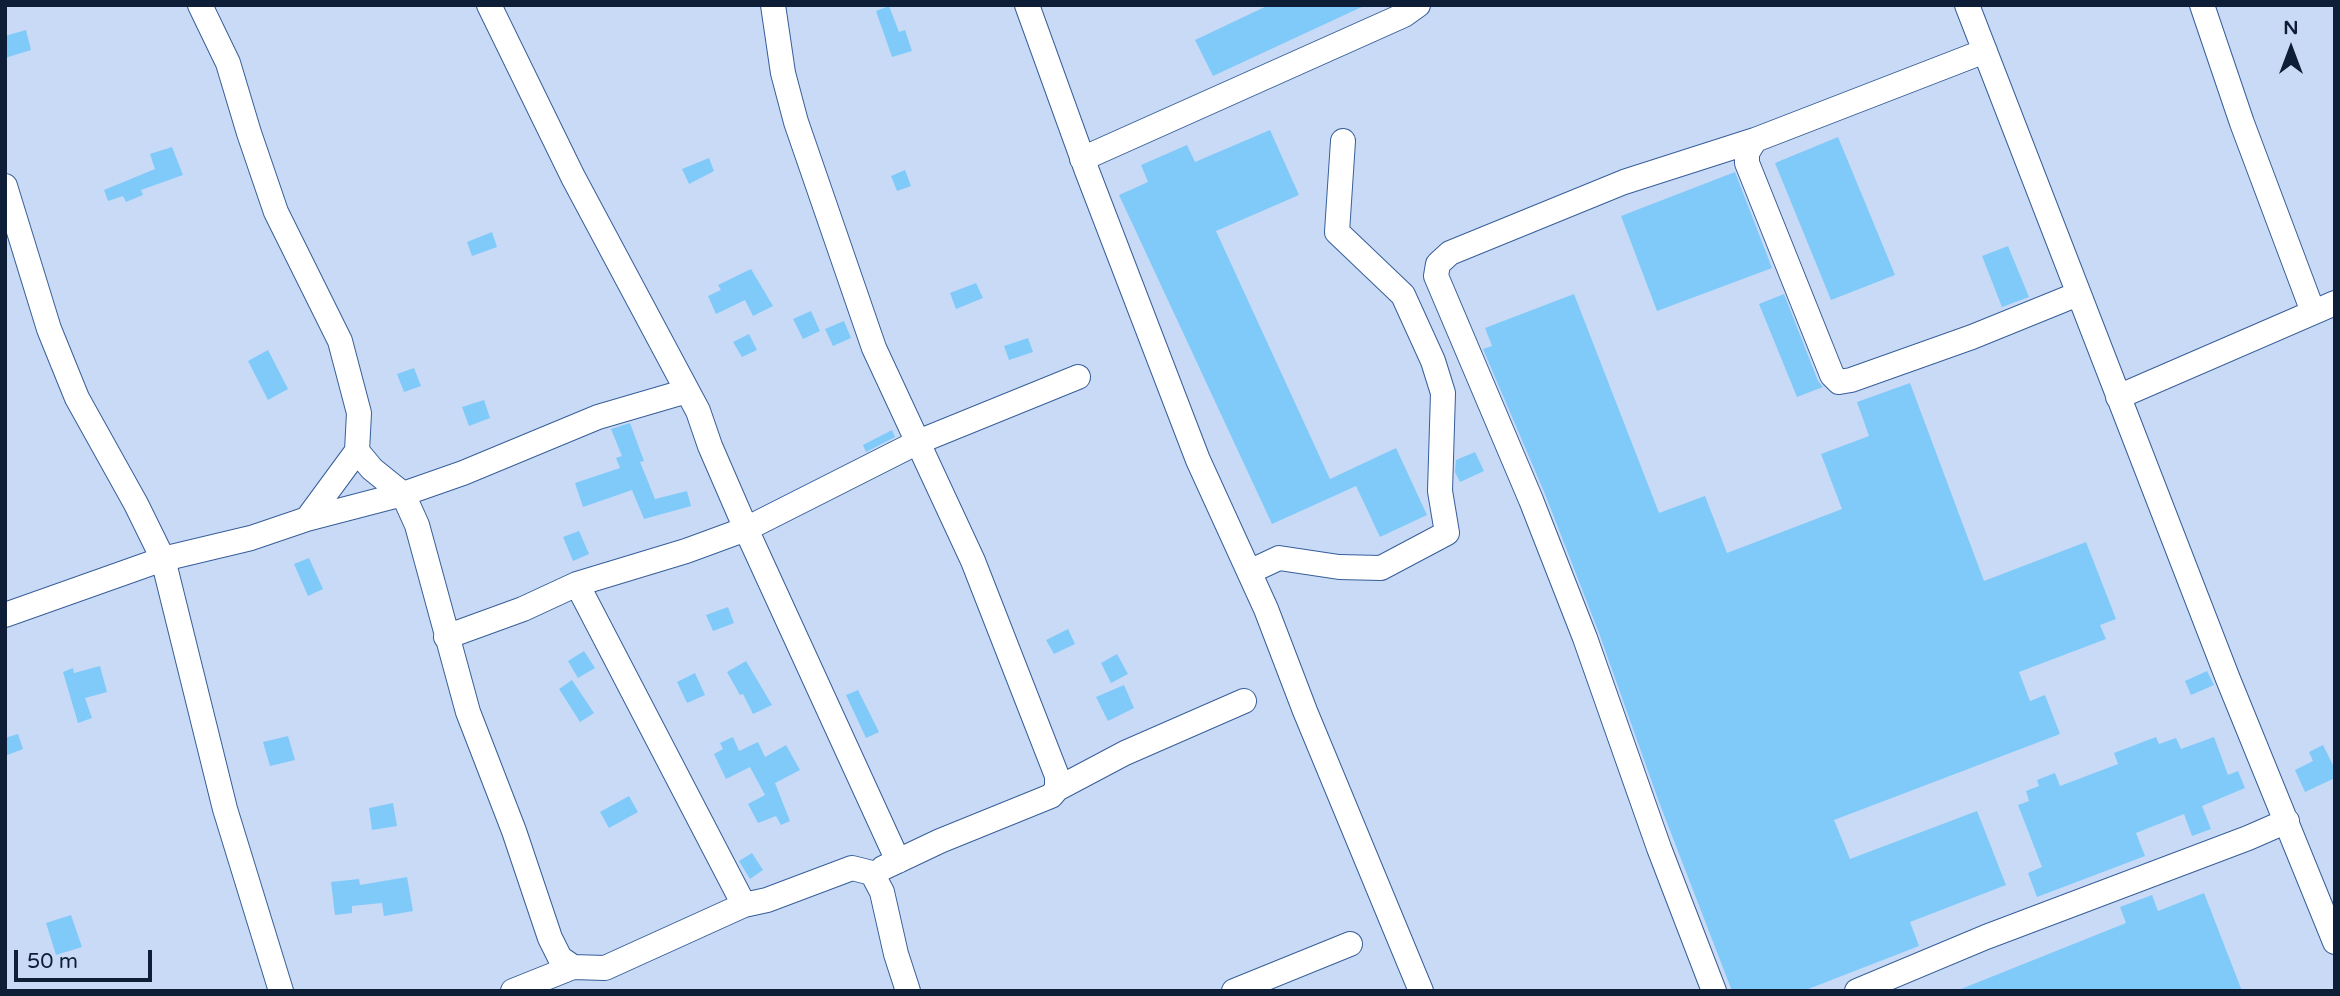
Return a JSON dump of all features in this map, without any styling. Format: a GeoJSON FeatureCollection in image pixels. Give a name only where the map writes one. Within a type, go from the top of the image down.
{"type":"FeatureCollection","features":[{"type":"Feature","properties":{"kind":"street"},"geometry":{"type":"LineString","coordinates":[[200,5],[228,63],[276,212],[340,341],[359,413],[357,451],[307,519]]}},
{"type":"Feature","properties":{"kind":"street"},"geometry":{"type":"LineString","coordinates":[[489,5],[573,177],[698,411],[746,529],[898,861]]}},
{"type":"Feature","properties":{"kind":"street"},"geometry":{"type":"LineString","coordinates":[[773,5],[783,73],[796,122],[874,348],[973,561],[1057,776],[1057,789]]}},
{"type":"Feature","properties":{"kind":"street"},"geometry":{"type":"LineString","coordinates":[[1027,5],[1082,159],[1198,460],[1249,572],[1421,991]]}},
{"type":"Feature","properties":{"kind":"street"},"geometry":{"type":"LineString","coordinates":[[1082,159],[1404,15],[1418,5]]}},
{"type":"Feature","properties":{"kind":"street"},"geometry":{"type":"LineString","coordinates":[[1967,5],[2228,680],[2335,942]]}},
{"type":"Feature","properties":{"kind":"street"},"geometry":{"type":"LineString","coordinates":[[2118,397],[2324,307],[2242,123],[2202,5]]}},
{"type":"Feature","properties":{"kind":"street"},"geometry":{"type":"LineString","coordinates":[[1714,991],[1659,848],[1580,626],[1531,500],[1436,276],[1438,264],[1450,253],[1623,182],[1755,139],[1984,51]]}},
{"type":"Feature","properties":{"kind":"street"},"geometry":{"type":"LineString","coordinates":[[1755,139],[1746,153],[1747,163],[1832,375],[1839,382],[1972,337],[2078,294]]}},
{"type":"Feature","properties":{"kind":"street"},"geometry":{"type":"LineString","coordinates":[[1249,572],[1279,558],[1339,567],[1381,568],[1447,533],[1440,491],[1443,393],[1433,362],[1403,295],[1337,232],[1343,141]]}},
{"type":"Feature","properties":{"kind":"street"},"geometry":{"type":"LineString","coordinates":[[5,186],[40,304],[77,398],[163,559],[225,809],[281,991]]}},
{"type":"Feature","properties":{"kind":"street"},"geometry":{"type":"LineString","coordinates":[[446,637],[523,609],[577,584],[686,551],[746,529],[918,442],[1079,377]]}},
{"type":"Feature","properties":{"kind":"street"},"geometry":{"type":"LineString","coordinates":[[5,615],[163,559],[251,538],[307,519],[403,494],[463,473],[598,417],[687,391]]}},
{"type":"Feature","properties":{"kind":"street"},"geometry":{"type":"LineString","coordinates":[[357,451],[372,469],[403,494],[417,525],[468,712],[514,831],[550,938],[560,958],[573,967]]}},
{"type":"Feature","properties":{"kind":"street"},"geometry":{"type":"LineString","coordinates":[[577,584],[744,905]]}},
{"type":"Feature","properties":{"kind":"street"},"geometry":{"type":"LineString","coordinates":[[513,991],[573,967],[605,968],[744,905],[767,900],[852,868],[872,873],[940,841],[1051,796],[1057,789],[1125,753],[1244,701]]}},
{"type":"Feature","properties":{"kind":"street"},"geometry":{"type":"LineString","coordinates":[[1857,991],[1986,937],[2287,821]]}},
{"type":"Feature","properties":{"kind":"street"},"geometry":{"type":"LineString","coordinates":[[872,873],[882,892],[896,954],[908,991]]}},
{"type":"Feature","properties":{"kind":"street"},"geometry":{"type":"LineString","coordinates":[[1234,991],[1350,944]]}},
{"type":"Feature","properties":{"kind":"building"},"geometry":{"type":"Polygon","coordinates":[[[1269,5],[1366,5],[1213,76],[1195,40],[1269,5]]]}},
{"type":"Feature","properties":{"kind":"building"},"geometry":{"type":"Polygon","coordinates":[[[889,6],[899,32],[905,30],[912,51],[892,57],[876,11],[889,6]]]}},
{"type":"Feature","properties":{"kind":"building"},"geometry":{"type":"Polygon","coordinates":[[[26,30],[31,50],[5,58],[5,36],[26,30]]]}},
{"type":"Feature","properties":{"kind":"building"},"geometry":{"type":"Polygon","coordinates":[[[1270,130],[1299,195],[1216,231],[1330,479],[1396,448],[1427,515],[1380,537],[1356,486],[1272,524],[1119,195],[1148,182],[1141,165],[1187,145],[1195,162],[1270,130]]]}},
{"type":"Feature","properties":{"kind":"building"},"geometry":{"type":"Polygon","coordinates":[[[1838,137],[1895,275],[1831,300],[1775,163],[1838,137]]]}},
{"type":"Feature","properties":{"kind":"building"},"geometry":{"type":"Polygon","coordinates":[[[172,147],[183,175],[141,190],[143,195],[126,202],[123,196],[108,201],[104,190],[155,169],[150,154],[172,147]]]}},
{"type":"Feature","properties":{"kind":"building"},"geometry":{"type":"Polygon","coordinates":[[[709,158],[714,171],[689,184],[682,169],[709,158]]]}},
{"type":"Feature","properties":{"kind":"building"},"geometry":{"type":"Polygon","coordinates":[[[905,170],[911,186],[897,191],[891,176],[905,170]]]}},
{"type":"Feature","properties":{"kind":"building"},"geometry":{"type":"Polygon","coordinates":[[[1735,172],[1772,268],[1657,311],[1621,216],[1735,172]]]}},
{"type":"Feature","properties":{"kind":"building"},"geometry":{"type":"Polygon","coordinates":[[[492,232],[497,247],[472,256],[467,242],[492,232]]]}},
{"type":"Feature","properties":{"kind":"building"},"geometry":{"type":"Polygon","coordinates":[[[2008,246],[2029,297],[2002,307],[1982,256],[2008,246]]]}},
{"type":"Feature","properties":{"kind":"building"},"geometry":{"type":"Polygon","coordinates":[[[751,269],[773,306],[753,316],[745,300],[716,314],[708,296],[721,290],[718,285],[751,269]]]}},
{"type":"Feature","properties":{"kind":"building"},"geometry":{"type":"Polygon","coordinates":[[[976,283],[983,298],[956,309],[950,293],[976,283]]]}},
{"type":"Feature","properties":{"kind":"building"},"geometry":{"type":"Polygon","coordinates":[[[1574,294],[1659,513],[1705,496],[1727,553],[1842,509],[1821,454],[1869,436],[1857,402],[1910,383],[1984,581],[2086,542],[2116,619],[2100,625],[2106,639],[2019,672],[2030,701],[2045,695],[2060,734],[1834,820],[1850,859],[1977,811],[2006,885],[1910,922],[1919,946],[1803,991],[1732,991],[1659,802],[1599,633],[1545,494],[1483,349],[1492,346],[1485,328],[1574,294]]]}},
{"type":"Feature","properties":{"kind":"building"},"geometry":{"type":"Polygon","coordinates":[[[1784,294],[1818,381],[1823,387],[1797,397],[1759,304],[1784,294]]]}},
{"type":"Feature","properties":{"kind":"building"},"geometry":{"type":"Polygon","coordinates":[[[811,311],[820,331],[803,339],[793,319],[811,311]]]}},
{"type":"Feature","properties":{"kind":"building"},"geometry":{"type":"Polygon","coordinates":[[[844,321],[851,338],[833,346],[825,329],[844,321]]]}},
{"type":"Feature","properties":{"kind":"building"},"geometry":{"type":"Polygon","coordinates":[[[749,334],[757,350],[742,357],[733,342],[749,334]]]}},
{"type":"Feature","properties":{"kind":"building"},"geometry":{"type":"Polygon","coordinates":[[[1028,338],[1033,352],[1009,360],[1004,346],[1028,338]]]}},
{"type":"Feature","properties":{"kind":"building"},"geometry":{"type":"Polygon","coordinates":[[[268,350],[288,389],[268,400],[248,361],[268,350]]]}},
{"type":"Feature","properties":{"kind":"building"},"geometry":{"type":"Polygon","coordinates":[[[414,368],[421,386],[404,392],[397,374],[414,368]]]}},
{"type":"Feature","properties":{"kind":"building"},"geometry":{"type":"Polygon","coordinates":[[[484,400],[490,418],[469,426],[462,407],[484,400]]]}},
{"type":"Feature","properties":{"kind":"building"},"geometry":{"type":"Polygon","coordinates":[[[630,423],[644,461],[640,462],[655,499],[687,491],[691,506],[644,519],[632,490],[583,507],[575,483],[620,468],[616,458],[622,456],[611,429],[630,423]]]}},
{"type":"Feature","properties":{"kind":"building"},"geometry":{"type":"Polygon","coordinates":[[[892,430],[895,437],[866,452],[863,445],[892,430]]]}},
{"type":"Feature","properties":{"kind":"building"},"geometry":{"type":"Polygon","coordinates":[[[1475,452],[1484,471],[1460,482],[1455,472],[1456,460],[1475,452]]]}},
{"type":"Feature","properties":{"kind":"building"},"geometry":{"type":"Polygon","coordinates":[[[579,531],[589,554],[573,561],[563,537],[579,531]]]}},
{"type":"Feature","properties":{"kind":"building"},"geometry":{"type":"Polygon","coordinates":[[[309,558],[323,589],[308,596],[294,564],[309,558]]]}},
{"type":"Feature","properties":{"kind":"building"},"geometry":{"type":"Polygon","coordinates":[[[728,607],[734,623],[713,631],[706,615],[728,607]]]}},
{"type":"Feature","properties":{"kind":"building"},"geometry":{"type":"Polygon","coordinates":[[[1068,629],[1075,644],[1054,654],[1046,640],[1068,629]]]}},
{"type":"Feature","properties":{"kind":"building"},"geometry":{"type":"Polygon","coordinates":[[[584,651],[595,668],[578,678],[568,661],[584,651]]]}},
{"type":"Feature","properties":{"kind":"building"},"geometry":{"type":"Polygon","coordinates":[[[1117,654],[1128,674],[1111,683],[1101,663],[1117,654]]]}},
{"type":"Feature","properties":{"kind":"building"},"geometry":{"type":"Polygon","coordinates":[[[746,661],[772,705],[753,714],[727,672],[746,661]]]}},
{"type":"Feature","properties":{"kind":"building"},"geometry":{"type":"Polygon","coordinates":[[[100,666],[107,692],[85,698],[92,718],[78,723],[63,672],[73,668],[74,673],[100,666]]]}},
{"type":"Feature","properties":{"kind":"building"},"geometry":{"type":"Polygon","coordinates":[[[2207,671],[2214,685],[2191,695],[2185,681],[2207,671]]]}},
{"type":"Feature","properties":{"kind":"building"},"geometry":{"type":"Polygon","coordinates":[[[695,673],[705,695],[687,703],[677,682],[695,673]]]}},
{"type":"Feature","properties":{"kind":"building"},"geometry":{"type":"Polygon","coordinates":[[[572,680],[594,713],[580,722],[559,689],[572,680]]]}},
{"type":"Feature","properties":{"kind":"building"},"geometry":{"type":"Polygon","coordinates":[[[1124,685],[1134,708],[1108,721],[1096,697],[1124,685]]]}},
{"type":"Feature","properties":{"kind":"building"},"geometry":{"type":"Polygon","coordinates":[[[858,690],[879,732],[866,738],[846,695],[858,690]]]}},
{"type":"Feature","properties":{"kind":"building"},"geometry":{"type":"Polygon","coordinates":[[[18,734],[23,749],[5,756],[5,738],[18,734]]]}},
{"type":"Feature","properties":{"kind":"building"},"geometry":{"type":"Polygon","coordinates":[[[288,736],[295,760],[270,766],[263,742],[288,736]]]}},
{"type":"Feature","properties":{"kind":"building"},"geometry":{"type":"Polygon","coordinates":[[[733,737],[739,751],[758,742],[765,757],[786,745],[800,770],[775,783],[790,821],[781,825],[776,816],[758,823],[748,804],[765,795],[750,767],[726,779],[714,754],[723,749],[720,743],[733,737]]]}},
{"type":"Feature","properties":{"kind":"building"},"geometry":{"type":"Polygon","coordinates":[[[2156,737],[2159,744],[2176,738],[2181,749],[2214,737],[2228,775],[2238,771],[2245,788],[2202,806],[2211,829],[2192,836],[2184,814],[2136,833],[2145,856],[2037,897],[2028,873],[2042,867],[2018,805],[2029,801],[2026,791],[2039,786],[2037,780],[2055,773],[2060,786],[2118,764],[2114,753],[2156,737]]]}},
{"type":"Feature","properties":{"kind":"building"},"geometry":{"type":"Polygon","coordinates":[[[2323,745],[2335,769],[2335,778],[2305,792],[2295,770],[2313,761],[2309,752],[2323,745]]]}},
{"type":"Feature","properties":{"kind":"building"},"geometry":{"type":"Polygon","coordinates":[[[629,796],[638,812],[609,828],[600,812],[629,796]]]}},
{"type":"Feature","properties":{"kind":"building"},"geometry":{"type":"Polygon","coordinates":[[[393,803],[397,826],[372,830],[369,808],[393,803]]]}},
{"type":"Feature","properties":{"kind":"building"},"geometry":{"type":"Polygon","coordinates":[[[752,853],[763,870],[750,879],[739,861],[752,853]]]}},
{"type":"Feature","properties":{"kind":"building"},"geometry":{"type":"Polygon","coordinates":[[[407,877],[413,911],[384,916],[382,903],[352,906],[352,913],[335,915],[331,882],[359,879],[360,885],[407,877]]]}},
{"type":"Feature","properties":{"kind":"building"},"geometry":{"type":"Polygon","coordinates":[[[2204,893],[2242,991],[1956,991],[2126,923],[2120,907],[2152,895],[2158,911],[2204,893]]]}},
{"type":"Feature","properties":{"kind":"building"},"geometry":{"type":"Polygon","coordinates":[[[71,915],[82,947],[56,955],[46,923],[71,915]]]}}]}
